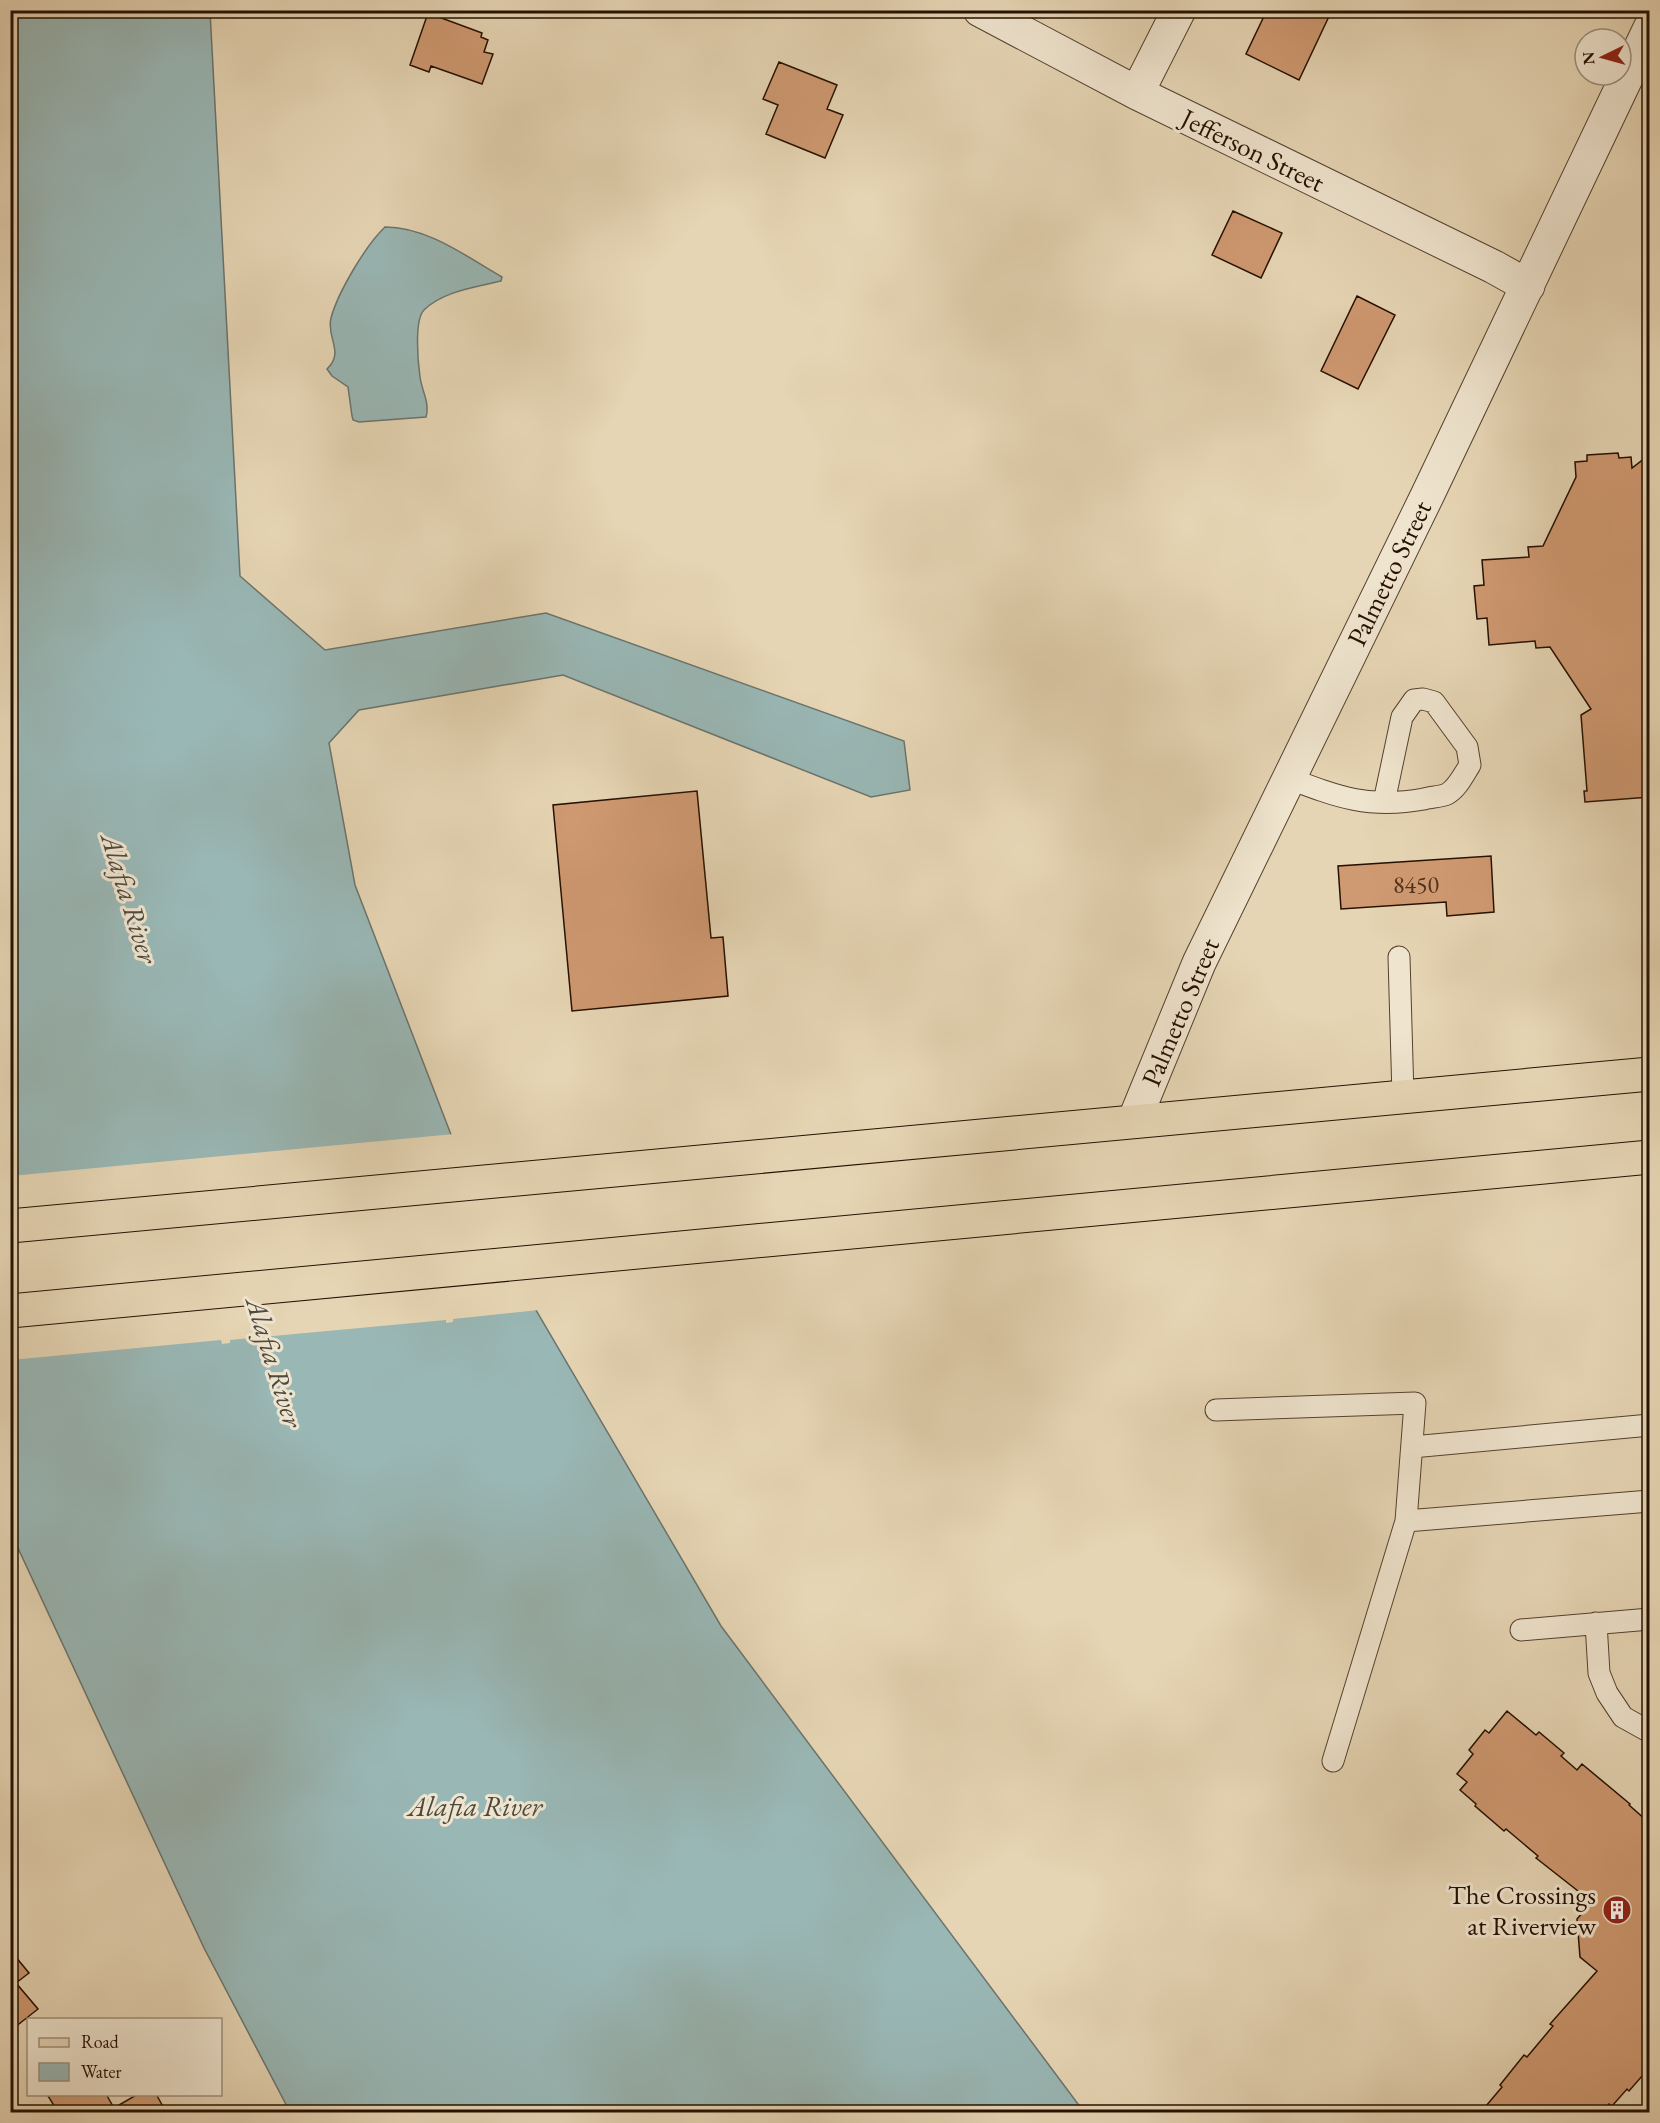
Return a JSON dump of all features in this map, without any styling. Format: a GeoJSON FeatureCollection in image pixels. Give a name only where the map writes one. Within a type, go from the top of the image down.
{"type":"FeatureCollection","features":[{"type":"Feature","properties":{"kind":"main road"},"geometry":{"type":"LineString","coordinates":[[10,1226],[1650,1074]]}},
{"type":"Feature","properties":{"kind":"main road"},"geometry":{"type":"LineString","coordinates":[[10,1311],[1650,1157]]}},
{"type":"Feature","properties":{"kind":"street","name":"Jefferson Street"},"geometry":{"type":"LineString","coordinates":[[980,10],[1137,93],[1494,267],[1528,286]]}},
{"type":"Feature","properties":{"kind":"street"},"geometry":{"type":"LineString","coordinates":[[1137,93],[1179,10]]}},
{"type":"Feature","properties":{"kind":"street","name":"Palmetto Street"},"geometry":{"type":"LineString","coordinates":[[1134,1121],[1199,963],[1528,286],[1650,28]]}},
{"type":"Feature","properties":{"kind":"lane"},"geometry":{"type":"LineString","coordinates":[[1288,778],[1356,801],[1384,802],[1414,800],[1447,794],[1470,765],[1467,747],[1434,702],[1423,699],[1414,700],[1402,717],[1384,802]]}},
{"type":"Feature","properties":{"kind":"lane"},"geometry":{"type":"LineString","coordinates":[[1399,957],[1403,1096]]}},
{"type":"Feature","properties":{"kind":"lane"},"geometry":{"type":"LineString","coordinates":[[1216,1410],[1415,1403],[1406,1521],[1333,1761]]}},
{"type":"Feature","properties":{"kind":"lane"},"geometry":{"type":"LineString","coordinates":[[1412,1447],[1650,1425]]}},
{"type":"Feature","properties":{"kind":"lane"},"geometry":{"type":"LineString","coordinates":[[1406,1521],[1650,1501]]}},
{"type":"Feature","properties":{"kind":"lane"},"geometry":{"type":"LineString","coordinates":[[1521,1630],[1650,1619]]}},
{"type":"Feature","properties":{"kind":"lane"},"geometry":{"type":"LineString","coordinates":[[1596,1623],[1599,1673],[1607,1693],[1623,1717],[1650,1732]]}},
{"type":"Feature","properties":{"kind":"water","name":"Alafia River"},"geometry":{"type":"Polygon","coordinates":[[[10,11],[210,11],[240,576],[325,650],[546,613],[904,741],[910,790],[871,797],[563,675],[359,710],[329,743],[355,885],[485,1223],[721,1626],[1084,2112],[290,2112],[204,1948],[11,1533],[10,11]]]}},
{"type":"Feature","properties":{"kind":"water"},"geometry":{"type":"Polygon","coordinates":[[[385,227],[401,228],[432,238],[461,252],[502,277],[501,281],[441,298],[424,310],[421,315],[418,352],[420,377],[427,407],[426,417],[359,422],[353,420],[348,387],[332,376],[327,369],[335,357],[330,325],[340,295],[354,270],[385,227]]]}},
{"type":"Feature","properties":{"kind":"pier"},"geometry":{"type":"Polygon","coordinates":[[[454,1134],[487,1222],[539,1310],[453,1319],[453,1322],[446,1323],[446,1320],[230,1340],[230,1343],[222,1344],[221,1340],[11,1360],[11,1176],[454,1134]]]}},
{"type":"Feature","properties":{"kind":"building"},"geometry":{"type":"Polygon","coordinates":[[[1267,10],[1332,10],[1299,80],[1246,54],[1267,10]]]}},
{"type":"Feature","properties":{"kind":"building"},"geometry":{"type":"Polygon","coordinates":[[[428,13],[482,33],[481,37],[488,40],[484,52],[493,54],[482,84],[431,66],[429,72],[410,65],[428,13]]]}},
{"type":"Feature","properties":{"kind":"building"},"geometry":{"type":"Polygon","coordinates":[[[779,62],[837,85],[827,109],[843,115],[825,158],[766,134],[778,105],[763,99],[779,62]]]}},
{"type":"Feature","properties":{"kind":"building"},"geometry":{"type":"Polygon","coordinates":[[[1233,211],[1282,233],[1261,278],[1212,255],[1233,211]]]}},
{"type":"Feature","properties":{"kind":"building"},"geometry":{"type":"Polygon","coordinates":[[[1357,296],[1395,315],[1358,389],[1321,371],[1357,296]]]}},
{"type":"Feature","properties":{"kind":"building"},"geometry":{"type":"Polygon","coordinates":[[[1618,453],[1619,458],[1631,457],[1632,468],[1645,458],[1650,462],[1650,797],[1585,802],[1584,791],[1587,791],[1581,715],[1591,709],[1550,647],[1536,648],[1535,641],[1489,645],[1487,618],[1477,619],[1474,586],[1484,585],[1482,560],[1529,557],[1528,547],[1543,546],[1576,477],[1575,462],[1587,461],[1587,455],[1618,453]]]}},
{"type":"Feature","properties":{"kind":"building"},"geometry":{"type":"Polygon","coordinates":[[[697,791],[711,938],[723,937],[728,996],[572,1011],[553,805],[697,791]]]}},
{"type":"Feature","properties":{"kind":"building"},"geometry":{"type":"Polygon","coordinates":[[[1491,856],[1494,912],[1447,916],[1446,902],[1341,909],[1338,866],[1491,856]]]}},
{"type":"Feature","properties":{"kind":"building","name":"The Crossings at Riverview"},"geometry":{"type":"Polygon","coordinates":[[[1507,1711],[1536,1735],[1539,1732],[1564,1753],[1561,1756],[1577,1770],[1582,1764],[1630,1804],[1647,1821],[1645,1824],[1650,1828],[1650,2067],[1629,2091],[1627,2089],[1612,2106],[1609,2104],[1602,2112],[1493,2112],[1486,2106],[1524,2055],[1527,2057],[1553,2026],[1550,2024],[1597,1971],[1580,1957],[1577,1919],[1592,1902],[1536,1858],[1538,1856],[1506,1829],[1504,1831],[1460,1790],[1467,1782],[1457,1774],[1473,1754],[1469,1750],[1485,1730],[1489,1733],[1507,1711]]]}},
{"type":"Feature","properties":{"kind":"building"},"geometry":{"type":"Polygon","coordinates":[[[10,1950],[29,1973],[16,1983],[38,2009],[10,2031],[10,1950]]]}},
{"type":"Feature","properties":{"kind":"building"},"geometry":{"type":"Polygon","coordinates":[[[48,2096],[107,2096],[114,2108],[135,2096],[157,2096],[166,2112],[58,2112],[48,2096]]]}},
{"type":"Feature","properties":{"kind":"place","name":"The Crossings at Riverview"},"geometry":{"type":"Point","coordinates":[1617,1910]}}]}
